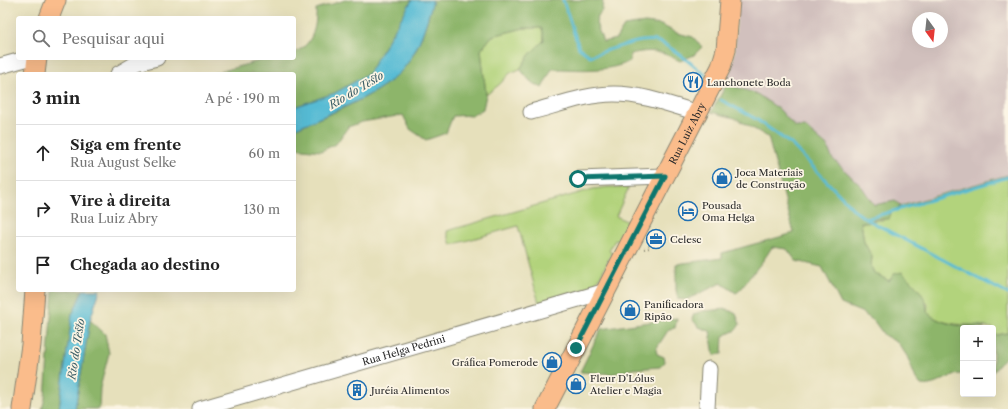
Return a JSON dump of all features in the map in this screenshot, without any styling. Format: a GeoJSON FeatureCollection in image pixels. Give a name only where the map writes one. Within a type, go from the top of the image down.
{"type":"FeatureCollection","features":[{"type":"Feature","properties":{"kind":"main road"},"geometry":{"type":"LineString","coordinates":[[50,16],[56,0]]}},
{"type":"Feature","properties":{"kind":"main road","name":"Rua Luiz Abry"},"geometry":{"type":"LineString","coordinates":[[545,409],[698,113],[723,59],[730,0]]}},
{"type":"Feature","properties":{"kind":"main road"},"geometry":{"type":"LineString","coordinates":[[35,72],[37,60]]}},
{"type":"Feature","properties":{"kind":"main road"},"geometry":{"type":"LineString","coordinates":[[22,409],[31,345],[35,292]]}},
{"type":"Feature","properties":{"kind":"street"},"geometry":{"type":"LineString","coordinates":[[0,66],[22,60]]}},
{"type":"Feature","properties":{"kind":"street"},"geometry":{"type":"LineString","coordinates":[[122,72],[138,64],[151,60]]}},
{"type":"Feature","properties":{"kind":"street"},"geometry":{"type":"LineString","coordinates":[[531,112],[585,97],[614,94],[643,98],[698,113]]}},
{"type":"Feature","properties":{"kind":"street"},"geometry":{"type":"LineString","coordinates":[[578,179],[665,176]]}},
{"type":"Feature","properties":{"kind":"street","name":"Rua Helga Pedrini"},"geometry":{"type":"LineString","coordinates":[[200,409],[606,290]]}},
{"type":"Feature","properties":{"kind":"street"},"geometry":{"type":"LineString","coordinates":[[707,409],[709,368]]}},
{"type":"Feature","properties":{"kind":"shaded area"},"geometry":{"type":"Polygon","coordinates":[[[738,0],[1008,0],[1008,175],[866,217],[751,111],[720,95],[732,66],[735,52],[738,0]]]}},
{"type":"Feature","properties":{"kind":"green space"},"geometry":{"type":"Polygon","coordinates":[[[345,0],[412,0],[368,74],[335,93],[296,106],[296,72],[218,72],[263,60],[296,60],[296,51],[305,46],[312,35],[316,22],[316,9],[345,0]]]}},
{"type":"Feature","properties":{"kind":"green space"},"geometry":{"type":"Polygon","coordinates":[[[432,0],[603,0],[602,10],[596,23],[603,42],[616,39],[624,26],[645,23],[661,25],[677,33],[693,37],[702,47],[694,55],[680,61],[661,53],[650,51],[630,54],[630,61],[621,65],[602,69],[552,69],[542,88],[530,81],[520,69],[530,54],[544,40],[542,28],[524,28],[492,36],[481,50],[486,95],[483,109],[473,115],[453,116],[446,133],[426,140],[410,129],[403,115],[362,122],[348,127],[336,144],[321,151],[296,148],[296,128],[339,110],[371,94],[398,75],[412,57],[419,43],[432,0]]]}},
{"type":"Feature","properties":{"kind":"green space"},"geometry":{"type":"Polygon","coordinates":[[[524,28],[542,28],[544,40],[530,54],[520,69],[510,73],[500,84],[486,95],[481,50],[492,36],[524,28]]]}},
{"type":"Feature","properties":{"kind":"green space"},"geometry":{"type":"Polygon","coordinates":[[[727,84],[757,94],[779,109],[795,127],[805,127],[827,146],[832,158],[862,187],[874,205],[895,201],[901,206],[891,213],[889,219],[875,219],[868,223],[861,222],[864,242],[872,257],[871,266],[874,273],[889,281],[894,274],[902,272],[919,290],[925,300],[927,312],[930,315],[945,322],[960,325],[960,374],[937,383],[921,385],[916,379],[907,356],[898,343],[884,335],[874,321],[861,312],[841,304],[822,267],[796,261],[787,249],[772,247],[742,288],[736,293],[721,283],[686,300],[678,299],[676,290],[676,264],[722,258],[722,253],[794,233],[768,137],[735,118],[711,112],[727,84]]]}},
{"type":"Feature","properties":{"kind":"green space"},"geometry":{"type":"Polygon","coordinates":[[[1008,175],[1008,333],[997,335],[996,325],[955,324],[937,319],[927,312],[928,304],[894,274],[889,281],[874,273],[871,266],[872,257],[864,242],[861,222],[884,220],[901,206],[1008,175]]]}},
{"type":"Feature","properties":{"kind":"green space"},"geometry":{"type":"Polygon","coordinates":[[[629,187],[616,216],[628,222],[618,241],[615,240],[609,251],[612,253],[599,279],[594,284],[583,290],[539,303],[518,226],[451,245],[447,231],[593,189],[629,187]]]}},
{"type":"Feature","properties":{"kind":"green space"},"geometry":{"type":"Polygon","coordinates":[[[53,292],[82,292],[72,315],[59,409],[42,409],[45,398],[53,292]]]}},
{"type":"Feature","properties":{"kind":"green space"},"geometry":{"type":"Polygon","coordinates":[[[727,309],[736,314],[740,324],[736,330],[723,336],[722,354],[714,355],[710,331],[699,327],[692,319],[694,314],[703,311],[727,309]]]}},
{"type":"Feature","properties":{"kind":"green space"},"geometry":{"type":"Polygon","coordinates":[[[677,318],[675,328],[669,329],[656,349],[657,354],[664,357],[665,362],[660,367],[634,369],[612,374],[580,372],[601,329],[677,318]]]}},
{"type":"Feature","properties":{"kind":"green space"},"geometry":{"type":"Polygon","coordinates":[[[90,320],[105,334],[109,353],[100,388],[99,409],[75,409],[90,320]]]}},
{"type":"Feature","properties":{"kind":"green space"},"geometry":{"type":"Polygon","coordinates":[[[1008,333],[1008,354],[996,368],[996,334],[1008,333]]]}},
{"type":"Feature","properties":{"kind":"water","name":"Rio do Testo"},"geometry":{"type":"Polygon","coordinates":[[[412,0],[432,0],[432,4],[416,50],[407,64],[397,75],[371,94],[339,110],[296,128],[296,106],[335,93],[368,74],[412,0]]]}},
{"type":"Feature","properties":{"kind":"water","name":"Rio do Testo"},"geometry":{"type":"Polygon","coordinates":[[[82,292],[99,292],[90,320],[75,409],[59,409],[72,315],[82,292]]]}},
{"type":"Feature","properties":{"kind":"waterway"},"geometry":{"type":"LineString","coordinates":[[563,0],[579,48],[590,56],[634,42],[659,42],[683,57],[705,75]]}},
{"type":"Feature","properties":{"kind":"waterway"},"geometry":{"type":"LineString","coordinates":[[721,100],[756,119],[791,144],[855,211],[866,219],[1008,294]]}},
{"type":"Feature","properties":{"kind":"waterway"},"geometry":{"type":"LineString","coordinates":[[866,219],[1008,177]]}},
{"type":"Feature","properties":{"kind":"place","name":"Lanchonete Boda"},"geometry":{"type":"Point","coordinates":[693,82]}},
{"type":"Feature","properties":{"kind":"place","name":"Joca Materiais de Construção"},"geometry":{"type":"Point","coordinates":[722,178]}},
{"type":"Feature","properties":{"kind":"place","name":"Pousada Oma Helga"},"geometry":{"type":"Point","coordinates":[688,211]}},
{"type":"Feature","properties":{"kind":"place","name":"Celesc"},"geometry":{"type":"Point","coordinates":[656,239]}},
{"type":"Feature","properties":{"kind":"place","name":"Panificadora Ripão"},"geometry":{"type":"Point","coordinates":[630,310]}},
{"type":"Feature","properties":{"kind":"place","name":"Gráfica Pomerode"},"geometry":{"type":"Point","coordinates":[552,362]}},
{"type":"Feature","properties":{"kind":"place","name":"Fleur D'Lólus Atelier e Magia"},"geometry":{"type":"Point","coordinates":[576,384]}},
{"type":"Feature","properties":{"kind":"place","name":"Juréia Alimentos"},"geometry":{"type":"Point","coordinates":[357,390]}},
{"type":"Feature","properties":{"kind":"route"},"geometry":{"type":"LineString","coordinates":[[576,348],[665,176],[578,179]]}}]}
